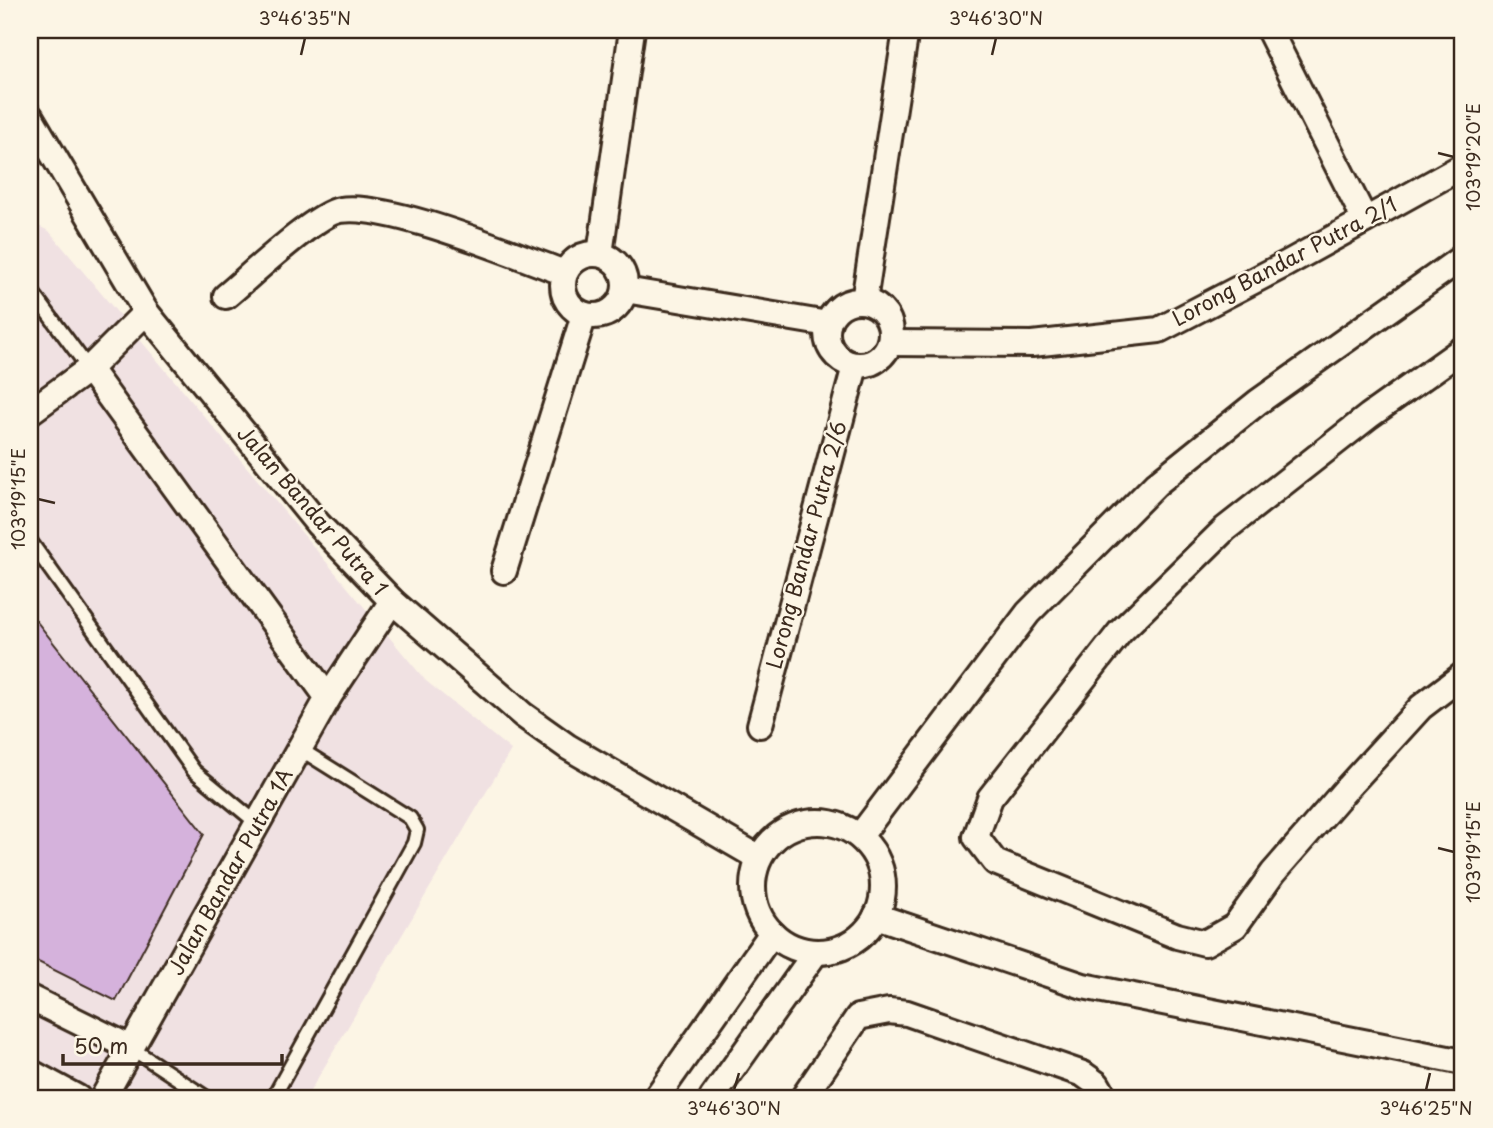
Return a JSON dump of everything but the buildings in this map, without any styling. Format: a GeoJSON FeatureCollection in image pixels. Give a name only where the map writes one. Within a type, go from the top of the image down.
{"type":"FeatureCollection","features":[{"type":"Feature","properties":{"kind":"street"},"geometry":{"type":"LineString","coordinates":[[600,254],[632,30]]}},
{"type":"Feature","properties":{"kind":"street"},"geometry":{"type":"LineString","coordinates":[[864,301],[906,30]]}},
{"type":"Feature","properties":{"kind":"street"},"geometry":{"type":"LineString","coordinates":[[1269,30],[1365,220]]}},
{"type":"Feature","properties":{"kind":"street","name":"Jalan Bandar Putra 1"},"geometry":{"type":"LineString","coordinates":[[30,116],[146,312],[318,524],[392,601],[523,715],[568,747],[759,858]]}},
{"type":"Feature","properties":{"kind":"street","name":"Lorong Bandar Putra 2/1"},"geometry":{"type":"LineString","coordinates":[[890,343],[1032,344],[1159,330],[1463,166]]}},
{"type":"Feature","properties":{"kind":"street"},"geometry":{"type":"LineString","coordinates":[[226,296],[306,229],[339,210],[393,214],[565,273]]}},
{"type":"Feature","properties":{"kind":"street"},"geometry":{"type":"LineString","coordinates":[[600,254],[609,257],[622,271],[625,290],[615,309],[606,314],[584,314],[568,303],[563,283],[565,273],[579,257],[600,254]]}},
{"type":"Feature","properties":{"kind":"street"},"geometry":{"type":"LineString","coordinates":[[860,836],[1028,613],[1156,484],[1258,401],[1463,257]]}},
{"type":"Feature","properties":{"kind":"street"},"geometry":{"type":"LineString","coordinates":[[625,290],[828,324]]}},
{"type":"Feature","properties":{"kind":"street"},"geometry":{"type":"LineString","coordinates":[[864,301],[874,304],[889,321],[890,343],[875,362],[855,366],[846,363],[832,351],[827,333],[828,324],[846,303],[864,301]]}},
{"type":"Feature","properties":{"kind":"street"},"geometry":{"type":"LineString","coordinates":[[30,412],[89,369],[146,312]]}},
{"type":"Feature","properties":{"kind":"street"},"geometry":{"type":"LineString","coordinates":[[504,571],[584,314]]}},
{"type":"Feature","properties":{"kind":"street"},"geometry":{"type":"LineString","coordinates":[[1463,349],[1369,416],[1225,529],[1120,632],[990,798],[976,836],[995,862],[1177,936],[1205,943],[1235,926],[1273,873],[1348,787],[1422,707],[1463,675]]}},
{"type":"Feature","properties":{"kind":"street","name":"Lorong Bandar Putra 2/6"},"geometry":{"type":"LineString","coordinates":[[760,725],[855,366]]}},
{"type":"Feature","properties":{"kind":"street"},"geometry":{"type":"LineString","coordinates":[[89,369],[328,698]]}},
{"type":"Feature","properties":{"kind":"street","name":"Jalan Bandar Putra 1A"},"geometry":{"type":"LineString","coordinates":[[103,1098],[328,698],[392,601]]}},
{"type":"Feature","properties":{"kind":"street"},"geometry":{"type":"LineString","coordinates":[[824,821],[844,826],[860,836],[874,853],[882,873],[883,895],[876,916],[866,931],[852,943],[835,950],[817,952],[785,943],[772,933],[760,917],[754,897],[754,877],[759,858],[771,842],[786,829],[805,822],[824,821]]}},
{"type":"Feature","properties":{"kind":"street"},"geometry":{"type":"LineString","coordinates":[[876,916],[1083,986],[1463,1062]]}},
{"type":"Feature","properties":{"kind":"street"},"geometry":{"type":"LineString","coordinates":[[656,1098],[772,933]]}},
{"type":"Feature","properties":{"kind":"street"},"geometry":{"type":"LineString","coordinates":[[712,1098],[817,952]]}},
{"type":"Feature","properties":{"kind":"street"},"geometry":{"type":"LineString","coordinates":[[30,998],[131,1048]]}},
{"type":"Feature","properties":{"kind":"street"},"geometry":{"type":"LineString","coordinates":[[803,1098],[858,1017],[888,1011],[907,1013],[1083,1074],[1097,1084],[1105,1098]]}},
{"type":"Feature","properties":{"kind":"street"},"geometry":{"type":"LineString","coordinates":[[30,1072],[78,1098]]}},
{"type":"Feature","properties":{"kind":"lane"},"geometry":{"type":"LineString","coordinates":[[30,289],[89,369]]}},
{"type":"Feature","properties":{"kind":"lane"},"geometry":{"type":"LineString","coordinates":[[30,541],[194,771],[258,824]]}},
{"type":"Feature","properties":{"kind":"lane"},"geometry":{"type":"LineString","coordinates":[[273,1098],[414,843],[417,830],[410,818],[300,749]]}},
{"type":"Feature","properties":{"kind":"lane"},"geometry":{"type":"LineString","coordinates":[[131,1048],[207,1098]]}},
{"type":"Feature","properties":{"kind":"shaded area"},"geometry":{"type":"Polygon","coordinates":[[[30,222],[49,231],[426,681],[511,750],[306,1098],[30,1098],[30,222]]]}}]}
